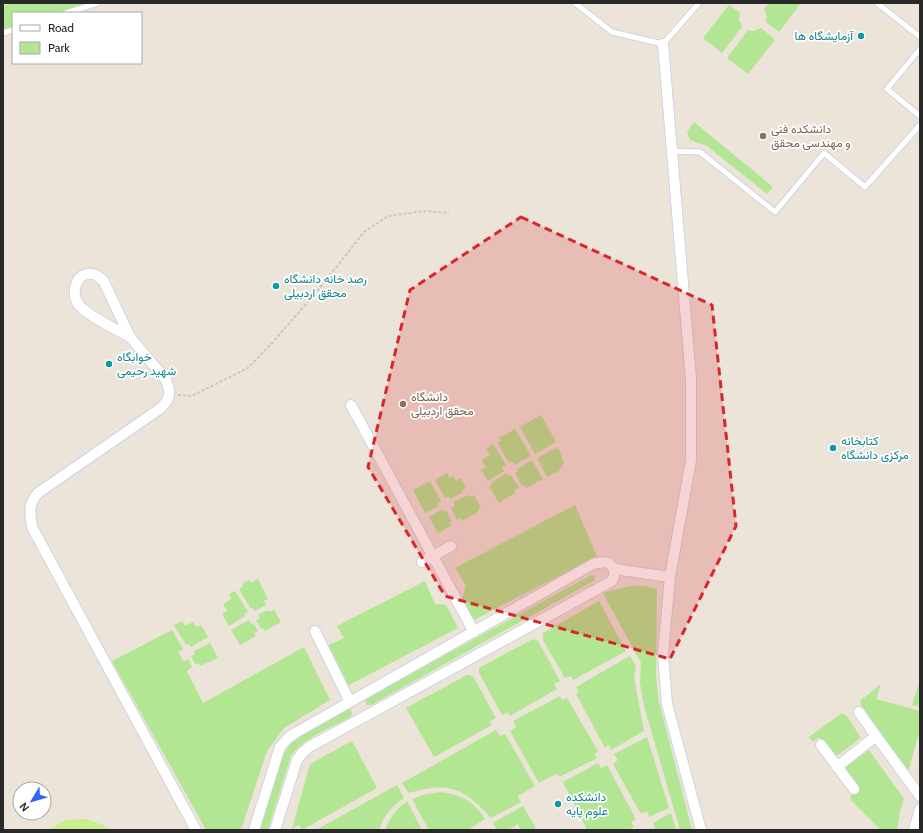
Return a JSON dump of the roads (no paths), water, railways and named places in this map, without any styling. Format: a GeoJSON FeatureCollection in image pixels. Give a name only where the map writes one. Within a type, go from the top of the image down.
{"type":"FeatureCollection","features":[{"type":"Feature","properties":{"kind":"street"},"geometry":{"type":"LineString","coordinates":[[663,44],[691,379],[691,460],[670,577],[663,654],[667,704],[701,830]]}},
{"type":"Feature","properties":{"kind":"street"},"geometry":{"type":"LineString","coordinates":[[130,337],[79,306],[74,296],[74,285],[80,278],[86,275],[95,275],[103,280],[130,337],[166,380],[169,395],[167,401],[161,408],[38,493],[32,500],[30,509],[32,527],[196,830]]}},
{"type":"Feature","properties":{"kind":"street"},"geometry":{"type":"LineString","coordinates":[[351,405],[474,632]]}},
{"type":"Feature","properties":{"kind":"street"},"geometry":{"type":"LineString","coordinates":[[422,562],[451,546]]}},
{"type":"Feature","properties":{"kind":"street"},"geometry":{"type":"LineString","coordinates":[[254,830],[280,747],[288,738],[593,564],[602,562],[609,563],[614,569],[612,581],[309,747],[297,760],[275,830]]}},
{"type":"Feature","properties":{"kind":"street"},"geometry":{"type":"LineString","coordinates":[[614,569],[670,577]]}},
{"type":"Feature","properties":{"kind":"street"},"geometry":{"type":"LineString","coordinates":[[315,631],[350,702]]}},
{"type":"Feature","properties":{"kind":"street"},"geometry":{"type":"LineString","coordinates":[[859,712],[920,796]]}},
{"type":"Feature","properties":{"kind":"street"},"geometry":{"type":"LineString","coordinates":[[838,767],[876,736]]}},
{"type":"Feature","properties":{"kind":"street"},"geometry":{"type":"LineString","coordinates":[[821,745],[854,789]]}},
{"type":"Feature","properties":{"kind":"street"},"geometry":{"type":"LineString","coordinates":[[914,830],[920,809]]}},
{"type":"Feature","properties":{"kind":"lane"},"geometry":{"type":"LineString","coordinates":[[69,12],[98,3]]}},
{"type":"Feature","properties":{"kind":"lane"},"geometry":{"type":"LineString","coordinates":[[575,3],[612,32],[663,44],[699,3]]}},
{"type":"Feature","properties":{"kind":"lane"},"geometry":{"type":"LineString","coordinates":[[877,3],[920,37]]}},
{"type":"Feature","properties":{"kind":"lane"},"geometry":{"type":"LineString","coordinates":[[920,49],[887,89],[920,116]]}},
{"type":"Feature","properties":{"kind":"lane"},"geometry":{"type":"LineString","coordinates":[[672,151],[700,152],[775,212],[824,153],[865,187],[920,125]]}},
{"type":"Feature","properties":{"kind":"place","name":"آزمایشگاه ها"},"geometry":{"type":"Point","coordinates":[861,36]}},
{"type":"Feature","properties":{"kind":"place","name":"دانشکده فنی و مهندسی محقق"},"geometry":{"type":"Point","coordinates":[763,136]}},
{"type":"Feature","properties":{"kind":"place","name":"رصد خانه دانشگاه محقق اردبیلی"},"geometry":{"type":"Point","coordinates":[276,286]}},
{"type":"Feature","properties":{"kind":"place","name":"خوابگاه شهید رحیمی"},"geometry":{"type":"Point","coordinates":[109,364]}},
{"type":"Feature","properties":{"kind":"place","name":"دانشگاه محقق اردبیلی"},"geometry":{"type":"Point","coordinates":[403,404]}},
{"type":"Feature","properties":{"kind":"place","name":"کتابخانه مرکزی دانشگاه"},"geometry":{"type":"Point","coordinates":[833,448]}},
{"type":"Feature","properties":{"kind":"place","name":"دانشکده علوم پایه"},"geometry":{"type":"Point","coordinates":[558,804]}}]}
